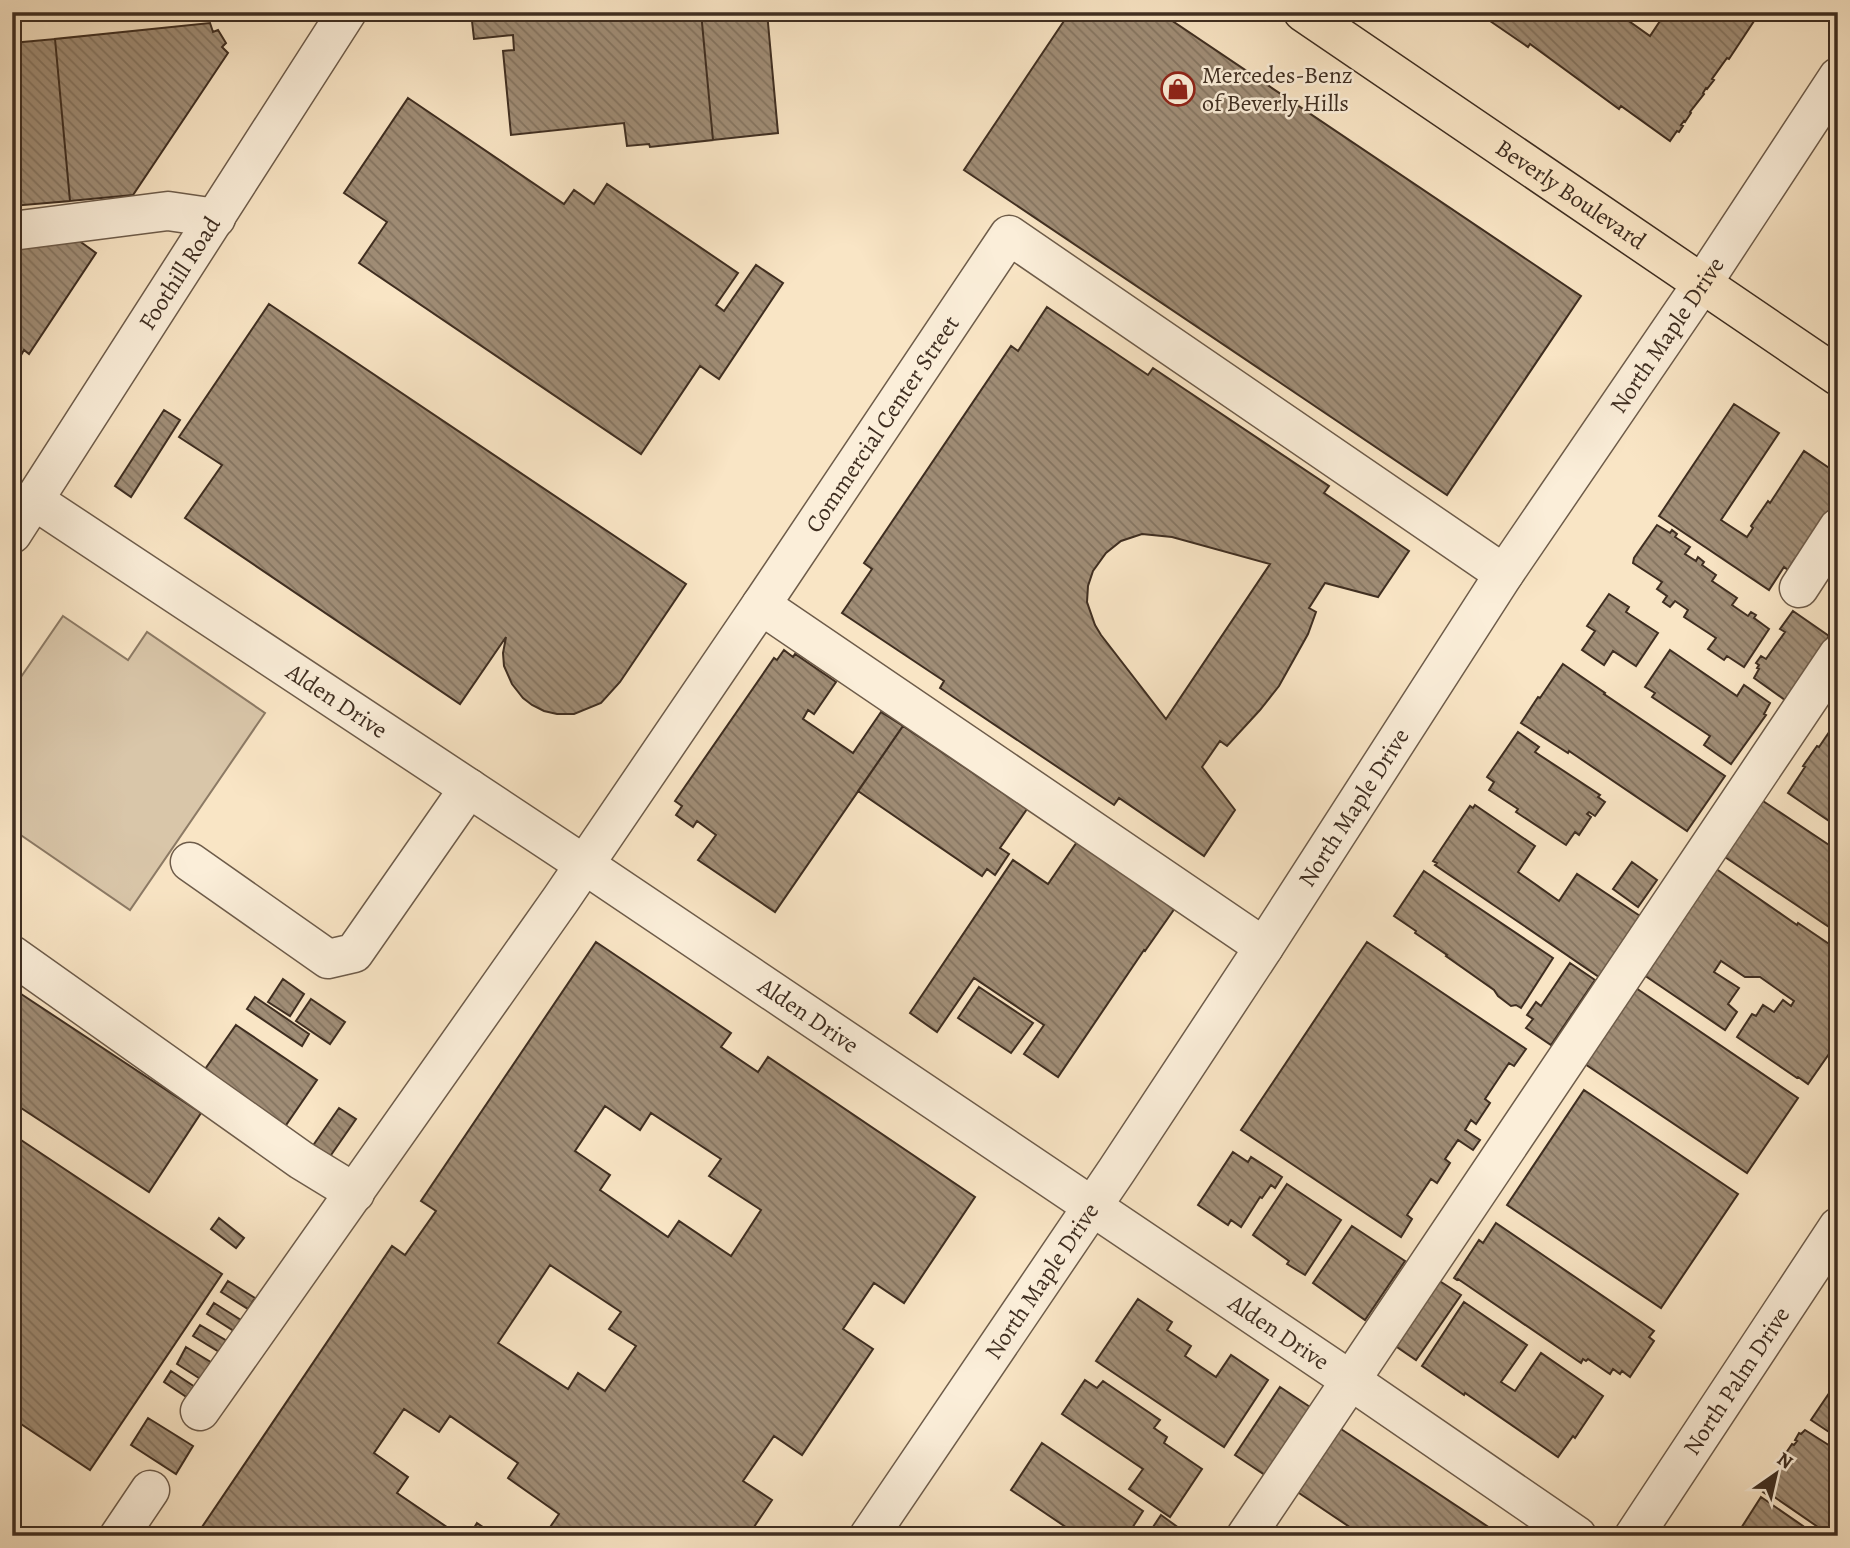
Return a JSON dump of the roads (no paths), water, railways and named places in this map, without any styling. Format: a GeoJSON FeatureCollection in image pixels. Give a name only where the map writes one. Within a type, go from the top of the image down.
{"type":"FeatureCollection","features":[{"type":"Feature","properties":{"kind":"main road","name":"Beverly Boulevard"},"geometry":{"type":"LineString","coordinates":[[1303,12],[1838,376]]}},
{"type":"Feature","properties":{"kind":"street","name":"Foothill Road"},"geometry":{"type":"LineString","coordinates":[[12,534],[347,12]]}},
{"type":"Feature","properties":{"kind":"street","name":"North Maple Drive"},"geometry":{"type":"LineString","coordinates":[[869,1536],[1092,1207],[1264,947],[1504,574],[1702,284],[1838,77]]}},
{"type":"Feature","properties":{"kind":"street"},"geometry":{"type":"LineString","coordinates":[[12,231],[168,211],[216,218]]}},
{"type":"Feature","properties":{"kind":"street","name":"Commercial Center Street"},"geometry":{"type":"LineString","coordinates":[[761,605],[1009,235],[1504,574]]}},
{"type":"Feature","properties":{"kind":"street","name":"Alden Drive"},"geometry":{"type":"LineString","coordinates":[[35,501],[584,865],[1350,1380],[1577,1536]]}},
{"type":"Feature","properties":{"kind":"street"},"geometry":{"type":"LineString","coordinates":[[1800,588],[1838,528]]}},
{"type":"Feature","properties":{"kind":"street"},"geometry":{"type":"LineString","coordinates":[[200,1411],[584,865],[761,605],[1264,947]]}},
{"type":"Feature","properties":{"kind":"street"},"geometry":{"type":"LineString","coordinates":[[1246,1536],[1838,655]]}},
{"type":"Feature","properties":{"kind":"street"},"geometry":{"type":"LineString","coordinates":[[190,862],[328,959],[354,953],[469,788]]}},
{"type":"Feature","properties":{"kind":"street"},"geometry":{"type":"LineString","coordinates":[[12,955],[301,1160],[355,1193]]}},
{"type":"Feature","properties":{"kind":"street","name":"North Palm Drive"},"geometry":{"type":"LineString","coordinates":[[1634,1536],[1838,1227]]}},
{"type":"Feature","properties":{"kind":"street"},"geometry":{"type":"LineString","coordinates":[[119,1536],[150,1490]]}},
{"type":"Feature","properties":{"kind":"place","name":"Mercedes-Benz of Beverly Hills"},"geometry":{"type":"Point","coordinates":[1178,89]}}]}
